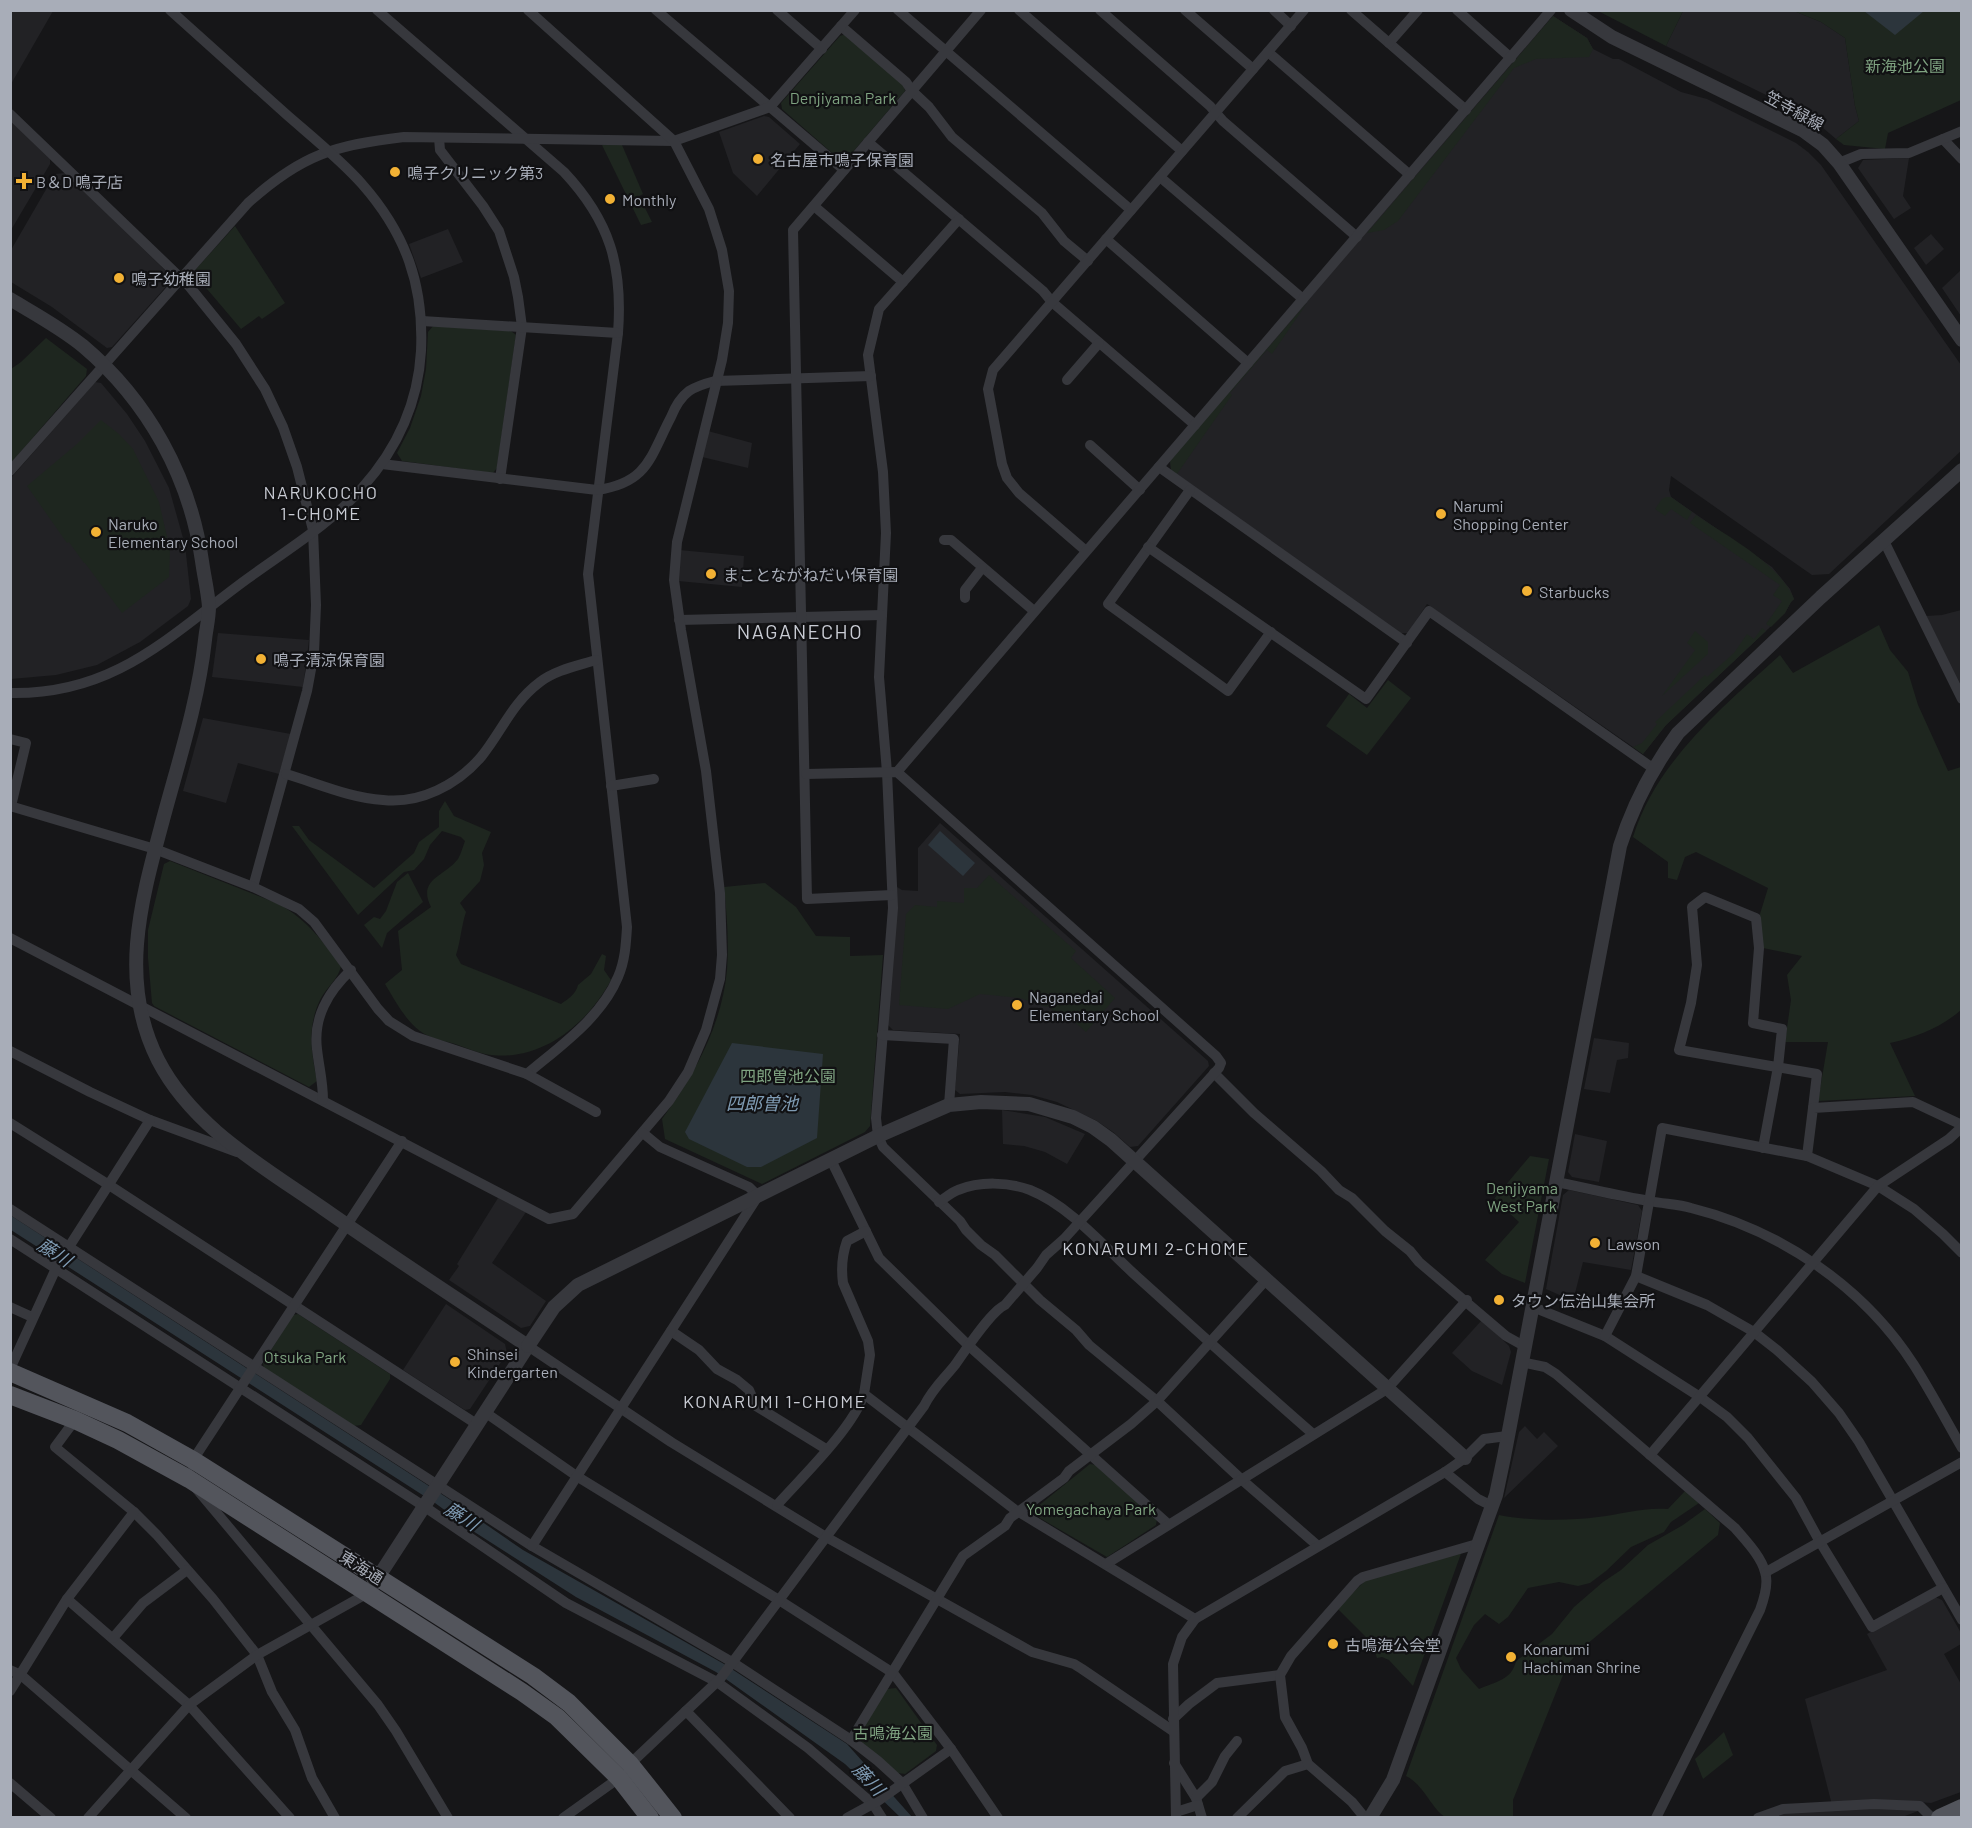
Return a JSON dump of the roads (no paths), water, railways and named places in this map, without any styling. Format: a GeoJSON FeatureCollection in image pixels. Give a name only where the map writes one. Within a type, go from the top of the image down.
{"type":"FeatureCollection","features":[{"type":"Feature","properties":{"kind":"main road","name":"東海通"},"geometry":{"type":"LineString","coordinates":[[10,1370],[127,1423],[193,1460],[533,1676],[560,1696],[625,1771],[673,1818]]}},
{"type":"Feature","properties":{"kind":"main road","name":"東海通"},"geometry":{"type":"LineString","coordinates":[[10,1395],[75,1420],[118,1440],[189,1479],[522,1692],[625,1771],[650,1818]]}},
{"type":"Feature","properties":{"kind":"main road"},"geometry":{"type":"LineString","coordinates":[[1940,1818],[1962,1808]]}},
{"type":"Feature","properties":{"kind":"street"},"geometry":{"type":"LineString","coordinates":[[10,693],[58,690],[99,679],[145,655],[186,626],[346,505],[382,464],[404,426],[412,404],[420,363],[422,321],[415,277],[393,226],[361,182],[170,10]]}},
{"type":"Feature","properties":{"kind":"street"},"geometry":{"type":"LineString","coordinates":[[377,10],[526,138],[582,191],[606,233],[616,264],[620,308],[618,333],[588,574],[627,927],[625,952],[619,975],[608,997],[592,1017],[527,1074]]}},
{"type":"Feature","properties":{"kind":"street"},"geometry":{"type":"LineString","coordinates":[[10,938],[549,1219],[573,1214],[644,1133],[688,1072],[699,1048],[716,995],[722,955],[720,893],[706,771],[674,580],[677,542],[722,360],[728,323],[729,291],[722,250],[709,209],[674,141],[528,10]]}},
{"type":"Feature","properties":{"kind":"street"},"geometry":{"type":"LineString","coordinates":[[656,10],[844,170]]}},
{"type":"Feature","properties":{"kind":"street"},"geometry":{"type":"LineString","coordinates":[[777,10],[822,49]]}},
{"type":"Feature","properties":{"kind":"street"},"geometry":{"type":"LineString","coordinates":[[10,471],[248,203],[263,189],[308,159],[326,151],[374,140],[404,137],[674,141],[770,107],[855,10]]}},
{"type":"Feature","properties":{"kind":"street"},"geometry":{"type":"LineString","coordinates":[[898,10],[1131,210]]}},
{"type":"Feature","properties":{"kind":"street"},"geometry":{"type":"LineString","coordinates":[[892,896],[807,899],[793,230],[981,10]]}},
{"type":"Feature","properties":{"kind":"street"},"geometry":{"type":"LineString","coordinates":[[1019,10],[1182,151]]}},
{"type":"Feature","properties":{"kind":"street"},"geometry":{"type":"LineString","coordinates":[[1100,10],[1232,129],[1357,237]]}},
{"type":"Feature","properties":{"kind":"street"},"geometry":{"type":"LineString","coordinates":[[1185,10],[1253,69]]}},
{"type":"Feature","properties":{"kind":"street"},"geometry":{"type":"LineString","coordinates":[[1274,10],[1291,26]]}},
{"type":"Feature","properties":{"kind":"street"},"geometry":{"type":"LineString","coordinates":[[1086,551],[1019,493],[1007,478],[1003,470],[988,389],[993,370],[1304,10]]}},
{"type":"Feature","properties":{"kind":"street"},"geometry":{"type":"LineString","coordinates":[[1352,10],[1466,110]]}},
{"type":"Feature","properties":{"kind":"street"},"geometry":{"type":"LineString","coordinates":[[1389,43],[1418,10]]}},
{"type":"Feature","properties":{"kind":"street"},"geometry":{"type":"LineString","coordinates":[[1457,10],[1511,58]]}},
{"type":"Feature","properties":{"kind":"street"},"geometry":{"type":"LineString","coordinates":[[892,772],[1140,490],[1551,10]]}},
{"type":"Feature","properties":{"kind":"street","name":"笠寺緑線"},"geometry":{"type":"LineString","coordinates":[[1571,10],[1612,37],[1804,131],[1823,145],[1839,163],[1962,340]]}},
{"type":"Feature","properties":{"kind":"street"},"geometry":{"type":"LineString","coordinates":[[842,26],[906,82],[952,137],[1042,213],[1064,241],[1088,261]]}},
{"type":"Feature","properties":{"kind":"street"},"geometry":{"type":"LineString","coordinates":[[1268,52],[1410,175]]}},
{"type":"Feature","properties":{"kind":"street"},"geometry":{"type":"LineString","coordinates":[[10,114],[181,278],[236,344],[265,389],[297,467],[314,530],[316,605],[314,652],[307,691],[286,774],[253,887]]}},
{"type":"Feature","properties":{"kind":"street"},"geometry":{"type":"LineString","coordinates":[[1839,163],[1861,154],[1908,153],[1962,131]]}},
{"type":"Feature","properties":{"kind":"street"},"geometry":{"type":"LineString","coordinates":[[439,138],[440,150],[499,231],[514,278],[522,327],[500,479]]}},
{"type":"Feature","properties":{"kind":"street"},"geometry":{"type":"LineString","coordinates":[[1943,139],[1962,159]]}},
{"type":"Feature","properties":{"kind":"street"},"geometry":{"type":"LineString","coordinates":[[868,142],[1043,291],[1052,302],[1195,425]]}},
{"type":"Feature","properties":{"kind":"street"},"geometry":{"type":"LineString","coordinates":[[1160,177],[1303,299]]}},
{"type":"Feature","properties":{"kind":"street"},"geometry":{"type":"LineString","coordinates":[[814,206],[903,282]]}},
{"type":"Feature","properties":{"kind":"street"},"geometry":{"type":"LineString","coordinates":[[958,219],[879,309],[868,355],[883,472],[886,533],[879,677],[892,772],[893,908],[876,1118],[878,1136],[883,1147],[960,1221],[981,1245],[995,1255],[1097,1351],[1158,1401],[1241,1479],[1318,1546]]}},
{"type":"Feature","properties":{"kind":"street"},"geometry":{"type":"LineString","coordinates":[[1106,239],[1248,363]]}},
{"type":"Feature","properties":{"kind":"street"},"geometry":{"type":"LineString","coordinates":[[10,299],[80,344],[104,365],[145,413],[172,459],[198,532],[209,607],[203,657],[195,699],[155,849],[136,939],[136,971],[140,1004],[149,1040],[170,1081],[198,1115],[246,1155],[671,1442],[826,1537],[936,1600],[1032,1652],[1074,1664],[1173,1731]]}},
{"type":"Feature","properties":{"kind":"street"},"geometry":{"type":"LineString","coordinates":[[422,321],[618,333]]}},
{"type":"Feature","properties":{"kind":"street"},"geometry":{"type":"LineString","coordinates":[[1067,380],[1100,343]]}},
{"type":"Feature","properties":{"kind":"street"},"geometry":{"type":"LineString","coordinates":[[382,464],[597,490],[623,485],[643,470],[676,405],[688,391],[716,381],[871,376]]}},
{"type":"Feature","properties":{"kind":"street"},"geometry":{"type":"LineString","coordinates":[[1090,445],[1140,490]]}},
{"type":"Feature","properties":{"kind":"street"},"geometry":{"type":"LineString","coordinates":[[1159,467],[1407,643]]}},
{"type":"Feature","properties":{"kind":"street"},"geometry":{"type":"LineString","coordinates":[[1370,1818],[1393,1780],[1492,1506],[1504,1456],[1620,846],[1642,790],[1659,758],[1678,733],[1821,597],[1962,470]]}},
{"type":"Feature","properties":{"kind":"street"},"geometry":{"type":"LineString","coordinates":[[1190,490],[1108,604],[1228,691],[1271,632]]}},
{"type":"Feature","properties":{"kind":"street"},"geometry":{"type":"LineString","coordinates":[[944,540],[951,540],[1034,612]]}},
{"type":"Feature","properties":{"kind":"street"},"geometry":{"type":"LineString","coordinates":[[1884,541],[1962,699]]}},
{"type":"Feature","properties":{"kind":"street"},"geometry":{"type":"LineString","coordinates":[[1148,547],[1366,699],[1429,611],[1654,769]]}},
{"type":"Feature","properties":{"kind":"street"},"geometry":{"type":"LineString","coordinates":[[965,598],[964,590],[982,568]]}},
{"type":"Feature","properties":{"kind":"street"},"geometry":{"type":"LineString","coordinates":[[679,620],[882,615]]}},
{"type":"Feature","properties":{"kind":"street"},"geometry":{"type":"LineString","coordinates":[[286,774],[381,800],[411,799],[428,794],[444,788],[470,768],[482,756],[516,704],[540,682],[554,674],[596,660]]}},
{"type":"Feature","properties":{"kind":"street"},"geometry":{"type":"LineString","coordinates":[[10,739],[26,743],[11,806],[155,849],[253,887],[289,904],[314,922],[389,1021],[412,1036],[527,1074],[596,1112]]}},
{"type":"Feature","properties":{"kind":"street"},"geometry":{"type":"LineString","coordinates":[[563,1818],[625,1771],[719,1681],[908,1428],[935,1386],[952,1368],[993,1313],[1005,1305],[1046,1255],[1221,1063],[1216,1056],[892,772],[806,774]]}},
{"type":"Feature","properties":{"kind":"street"},"geometry":{"type":"LineString","coordinates":[[611,786],[654,779]]}},
{"type":"Feature","properties":{"kind":"street"},"geometry":{"type":"LineString","coordinates":[[1763,1148],[1778,1067],[1782,1029],[1753,1023],[1759,948],[1756,918],[1705,897],[1692,907],[1697,965],[1691,1003],[1679,1050],[1778,1067],[1817,1074],[1807,1156]]}},
{"type":"Feature","properties":{"kind":"street"},"geometry":{"type":"LineString","coordinates":[[322,1100],[323,1080],[316,1036],[317,1024],[320,1013],[335,986],[351,970]]}},
{"type":"Feature","properties":{"kind":"street"},"geometry":{"type":"LineString","coordinates":[[882,1035],[954,1039],[949,1105]]}},
{"type":"Feature","properties":{"kind":"street"},"geometry":{"type":"LineString","coordinates":[[10,1051],[150,1120],[246,1155]]}},
{"type":"Feature","properties":{"kind":"street"},"geometry":{"type":"LineString","coordinates":[[1214,1073],[1295,1151],[1321,1170],[1339,1190],[1352,1198],[1419,1262],[1467,1300],[1506,1336],[1524,1346]]}},
{"type":"Feature","properties":{"kind":"street"},"geometry":{"type":"LineString","coordinates":[[88,1818],[189,1705],[257,1655],[368,1593],[554,1307],[578,1285],[878,1136],[949,1105],[1005,1101],[1029,1104],[1054,1110],[1093,1127],[1134,1161],[1465,1458]]}},
{"type":"Feature","properties":{"kind":"street"},"geometry":{"type":"LineString","coordinates":[[1650,1455],[1878,1186],[1949,1139],[1962,1126],[1913,1102],[1813,1108]]}},
{"type":"Feature","properties":{"kind":"street"},"geometry":{"type":"LineString","coordinates":[[10,1370],[56,1267],[150,1120]]}},
{"type":"Feature","properties":{"kind":"street"},"geometry":{"type":"LineString","coordinates":[[10,1123],[293,1305],[779,1599],[893,1673],[951,1749],[998,1818]]}},
{"type":"Feature","properties":{"kind":"street"},"geometry":{"type":"LineString","coordinates":[[1605,1336],[1636,1276],[1662,1128],[1807,1156],[1878,1186],[1914,1209],[1962,1253]]}},
{"type":"Feature","properties":{"kind":"street"},"geometry":{"type":"LineString","coordinates":[[644,1133],[660,1147],[749,1187],[758,1196]]}},
{"type":"Feature","properties":{"kind":"street"},"geometry":{"type":"LineString","coordinates":[[402,1141],[193,1460],[189,1479],[205,1502],[378,1705],[448,1818]]}},
{"type":"Feature","properties":{"kind":"street"},"geometry":{"type":"LineString","coordinates":[[831,1160],[879,1258],[968,1346],[1168,1524]]}},
{"type":"Feature","properties":{"kind":"street"},"geometry":{"type":"LineString","coordinates":[[1556,1182],[1689,1207],[1720,1216],[1770,1237],[1813,1262],[1860,1300],[1889,1330],[1913,1364],[1962,1448]]}},
{"type":"Feature","properties":{"kind":"street"},"geometry":{"type":"LineString","coordinates":[[939,1202],[958,1190],[984,1184],[1007,1184],[1028,1189],[1049,1199],[1078,1222],[1209,1343],[1313,1434]]}},
{"type":"Feature","properties":{"kind":"street"},"geometry":{"type":"LineString","coordinates":[[532,1546],[758,1196]]}},
{"type":"Feature","properties":{"kind":"street"},"geometry":{"type":"LineString","coordinates":[[10,1209],[437,1488],[731,1664],[850,1740],[878,1761],[923,1818]]}},
{"type":"Feature","properties":{"kind":"street"},"geometry":{"type":"LineString","coordinates":[[777,1505],[860,1407],[864,1395],[870,1355],[868,1341],[843,1283],[842,1273],[843,1253],[847,1241],[866,1231]]}},
{"type":"Feature","properties":{"kind":"street"},"geometry":{"type":"LineString","coordinates":[[10,1239],[426,1505],[566,1603],[719,1681],[876,1803],[882,1818]]}},
{"type":"Feature","properties":{"kind":"street"},"geometry":{"type":"LineString","coordinates":[[1636,1276],[1707,1305],[1754,1332],[1798,1369],[1839,1413],[1962,1620]]}},
{"type":"Feature","properties":{"kind":"street"},"geometry":{"type":"LineString","coordinates":[[850,1740],[963,1556],[1005,1526],[1010,1518],[1059,1482],[1089,1455],[1158,1401],[1266,1280]]}},
{"type":"Feature","properties":{"kind":"street"},"geometry":{"type":"LineString","coordinates":[[1106,1564],[1387,1389],[1467,1300]]}},
{"type":"Feature","properties":{"kind":"street"},"geometry":{"type":"LineString","coordinates":[[1533,1306],[1605,1336],[1727,1417],[1773,1466],[1796,1498],[1872,1627],[1943,1588]]}},
{"type":"Feature","properties":{"kind":"street"},"geometry":{"type":"LineString","coordinates":[[10,1307],[32,1317]]}},
{"type":"Feature","properties":{"kind":"street"},"geometry":{"type":"LineString","coordinates":[[671,1331],[699,1350],[717,1369],[743,1385],[756,1406],[826,1449]]}},
{"type":"Feature","properties":{"kind":"street"},"geometry":{"type":"LineString","coordinates":[[1521,1362],[1545,1367],[1556,1374],[1735,1528],[1752,1548],[1766,1572],[1765,1595],[1760,1610],[1656,1818]]}},
{"type":"Feature","properties":{"kind":"street"},"geometry":{"type":"LineString","coordinates":[[864,1395],[1018,1512],[1195,1618]]}},
{"type":"Feature","properties":{"kind":"street"},"geometry":{"type":"LineString","coordinates":[[75,1420],[55,1447],[134,1512],[213,1599],[257,1655],[272,1692],[295,1730],[312,1778],[334,1818]]}},
{"type":"Feature","properties":{"kind":"street"},"geometry":{"type":"LineString","coordinates":[[1176,1815],[1173,1731],[1174,1656],[1182,1637],[1195,1618],[1445,1472],[1465,1458],[1484,1439],[1507,1437]]}},
{"type":"Feature","properties":{"kind":"street"},"geometry":{"type":"LineString","coordinates":[[1766,1572],[1962,1462]]}},
{"type":"Feature","properties":{"kind":"street"},"geometry":{"type":"LineString","coordinates":[[1445,1472],[1478,1499],[1492,1506]]}},
{"type":"Feature","properties":{"kind":"street"},"geometry":{"type":"LineString","coordinates":[[10,1691],[16,1672],[67,1599],[134,1512]]}},
{"type":"Feature","properties":{"kind":"street"},"geometry":{"type":"LineString","coordinates":[[1365,1818],[1352,1802],[1308,1764],[1285,1717],[1280,1675],[1291,1656],[1363,1577],[1467,1545],[1477,1544]]}},
{"type":"Feature","properties":{"kind":"street"},"geometry":{"type":"LineString","coordinates":[[113,1638],[143,1604],[187,1570]]}},
{"type":"Feature","properties":{"kind":"street"},"geometry":{"type":"LineString","coordinates":[[67,1599],[189,1705],[290,1818]]}},
{"type":"Feature","properties":{"kind":"street"},"geometry":{"type":"LineString","coordinates":[[16,1672],[186,1818]]}},
{"type":"Feature","properties":{"kind":"street"},"geometry":{"type":"LineString","coordinates":[[1173,1719],[1217,1683],[1280,1675]]}},
{"type":"Feature","properties":{"kind":"street"},"geometry":{"type":"LineString","coordinates":[[686,1712],[790,1818]]}},
{"type":"Feature","properties":{"kind":"street"},"geometry":{"type":"LineString","coordinates":[[1176,1815],[1197,1801],[1212,1782],[1225,1756],[1237,1741]]}},
{"type":"Feature","properties":{"kind":"street"},"geometry":{"type":"LineString","coordinates":[[848,1818],[876,1803],[951,1749]]}},
{"type":"Feature","properties":{"kind":"street"},"geometry":{"type":"LineString","coordinates":[[1174,1763],[1197,1801],[1202,1818]]}},
{"type":"Feature","properties":{"kind":"street"},"geometry":{"type":"LineString","coordinates":[[1237,1818],[1285,1771],[1308,1764]]}},
{"type":"Feature","properties":{"kind":"street"},"geometry":{"type":"LineString","coordinates":[[10,1783],[51,1818]]}},
{"type":"Feature","properties":{"kind":"street"},"geometry":{"type":"LineString","coordinates":[[1758,1818],[1782,1809],[1874,1804],[1920,1806],[1932,1818]]}},
{"type":"Feature","properties":{"kind":"water"},"geometry":{"type":"Polygon","coordinates":[[[1864,11],[1924,11],[1895,35],[1864,11]]]}},
{"type":"Feature","properties":{"kind":"water"},"geometry":{"type":"Polygon","coordinates":[[[940,831],[975,863],[963,876],[928,845],[940,831]]]}},
{"type":"Feature","properties":{"kind":"water","name":"四郎曽池"},"geometry":{"type":"Polygon","coordinates":[[[732,1043],[823,1054],[817,1138],[761,1167],[747,1167],[689,1139],[685,1132],[732,1043]]]}},
{"type":"Feature","properties":{"kind":"water","name":"藤川"},"geometry":{"type":"Polygon","coordinates":[[[10,1215],[449,1499],[523,1550],[724,1664],[847,1744],[912,1817],[900,1817],[845,1764],[716,1672],[576,1597],[476,1533],[435,1503],[11,1230],[10,1215]]]}},
{"type":"Feature","properties":{"kind":"place","name":"名古屋市鳴子保育園"},"geometry":{"type":"Point","coordinates":[758,159]}},
{"type":"Feature","properties":{"kind":"place","name":"鳴子クリニック第3"},"geometry":{"type":"Point","coordinates":[395,172]}},
{"type":"Feature","properties":{"kind":"place","name":"B＆D 鳴子店"},"geometry":{"type":"Point","coordinates":[24,181]}},
{"type":"Feature","properties":{"kind":"place","name":"Monthly"},"geometry":{"type":"Point","coordinates":[610,199]}},
{"type":"Feature","properties":{"kind":"place","name":"鳴子幼稚園"},"geometry":{"type":"Point","coordinates":[119,278]}},
{"type":"Feature","properties":{"kind":"place","name":"Narumi Shopping Center"},"geometry":{"type":"Point","coordinates":[1441,514]}},
{"type":"Feature","properties":{"kind":"place","name":"Naruko Elementary School"},"geometry":{"type":"Point","coordinates":[96,532]}},
{"type":"Feature","properties":{"kind":"place","name":"まことながねだい保育園"},"geometry":{"type":"Point","coordinates":[711,574]}},
{"type":"Feature","properties":{"kind":"place","name":"Starbucks"},"geometry":{"type":"Point","coordinates":[1527,591]}},
{"type":"Feature","properties":{"kind":"place","name":"鳴子清涼保育園"},"geometry":{"type":"Point","coordinates":[261,659]}},
{"type":"Feature","properties":{"kind":"place","name":"Naganedai Elementary School"},"geometry":{"type":"Point","coordinates":[1017,1005]}},
{"type":"Feature","properties":{"kind":"place","name":"Lawson"},"geometry":{"type":"Point","coordinates":[1595,1243]}},
{"type":"Feature","properties":{"kind":"place","name":"タウン伝治山集会所"},"geometry":{"type":"Point","coordinates":[1499,1300]}},
{"type":"Feature","properties":{"kind":"place","name":"Shinsei Kindergarten"},"geometry":{"type":"Point","coordinates":[455,1362]}},
{"type":"Feature","properties":{"kind":"place","name":"古鳴海公会堂"},"geometry":{"type":"Point","coordinates":[1333,1644]}},
{"type":"Feature","properties":{"kind":"place","name":"Konarumi Hachiman Shrine"},"geometry":{"type":"Point","coordinates":[1511,1657]}},
{"type":"Feature","properties":{"kind":"district","name":"NARUKOCHO 1-CHOME"},"geometry":{"type":"Point","coordinates":[321,502]}},
{"type":"Feature","properties":{"kind":"district","name":"NAGANECHO"},"geometry":{"type":"Point","coordinates":[800,631]}},
{"type":"Feature","properties":{"kind":"district","name":"KONARUMI 2-CHOME"},"geometry":{"type":"Point","coordinates":[1156,1248]}},
{"type":"Feature","properties":{"kind":"district","name":"KONARUMI 1-CHOME"},"geometry":{"type":"Point","coordinates":[775,1401]}},
{"type":"Feature","properties":{"kind":"park label","name":"新海池公園"},"geometry":{"type":"Point","coordinates":[1905,65]}},
{"type":"Feature","properties":{"kind":"park label","name":"Denjiyama Park"},"geometry":{"type":"Point","coordinates":[843,97]}},
{"type":"Feature","properties":{"kind":"park label","name":"四郎曽池公園"},"geometry":{"type":"Point","coordinates":[788,1075]}},
{"type":"Feature","properties":{"kind":"park label","name":"Denjiyama West Park"},"geometry":{"type":"Point","coordinates":[1522,1196]}},
{"type":"Feature","properties":{"kind":"park label","name":"Otsuka Park"},"geometry":{"type":"Point","coordinates":[305,1356]}},
{"type":"Feature","properties":{"kind":"park label","name":"Yomegachaya Park"},"geometry":{"type":"Point","coordinates":[1091,1508]}},
{"type":"Feature","properties":{"kind":"park label","name":"古鳴海公園"},"geometry":{"type":"Point","coordinates":[893,1732]}}]}
